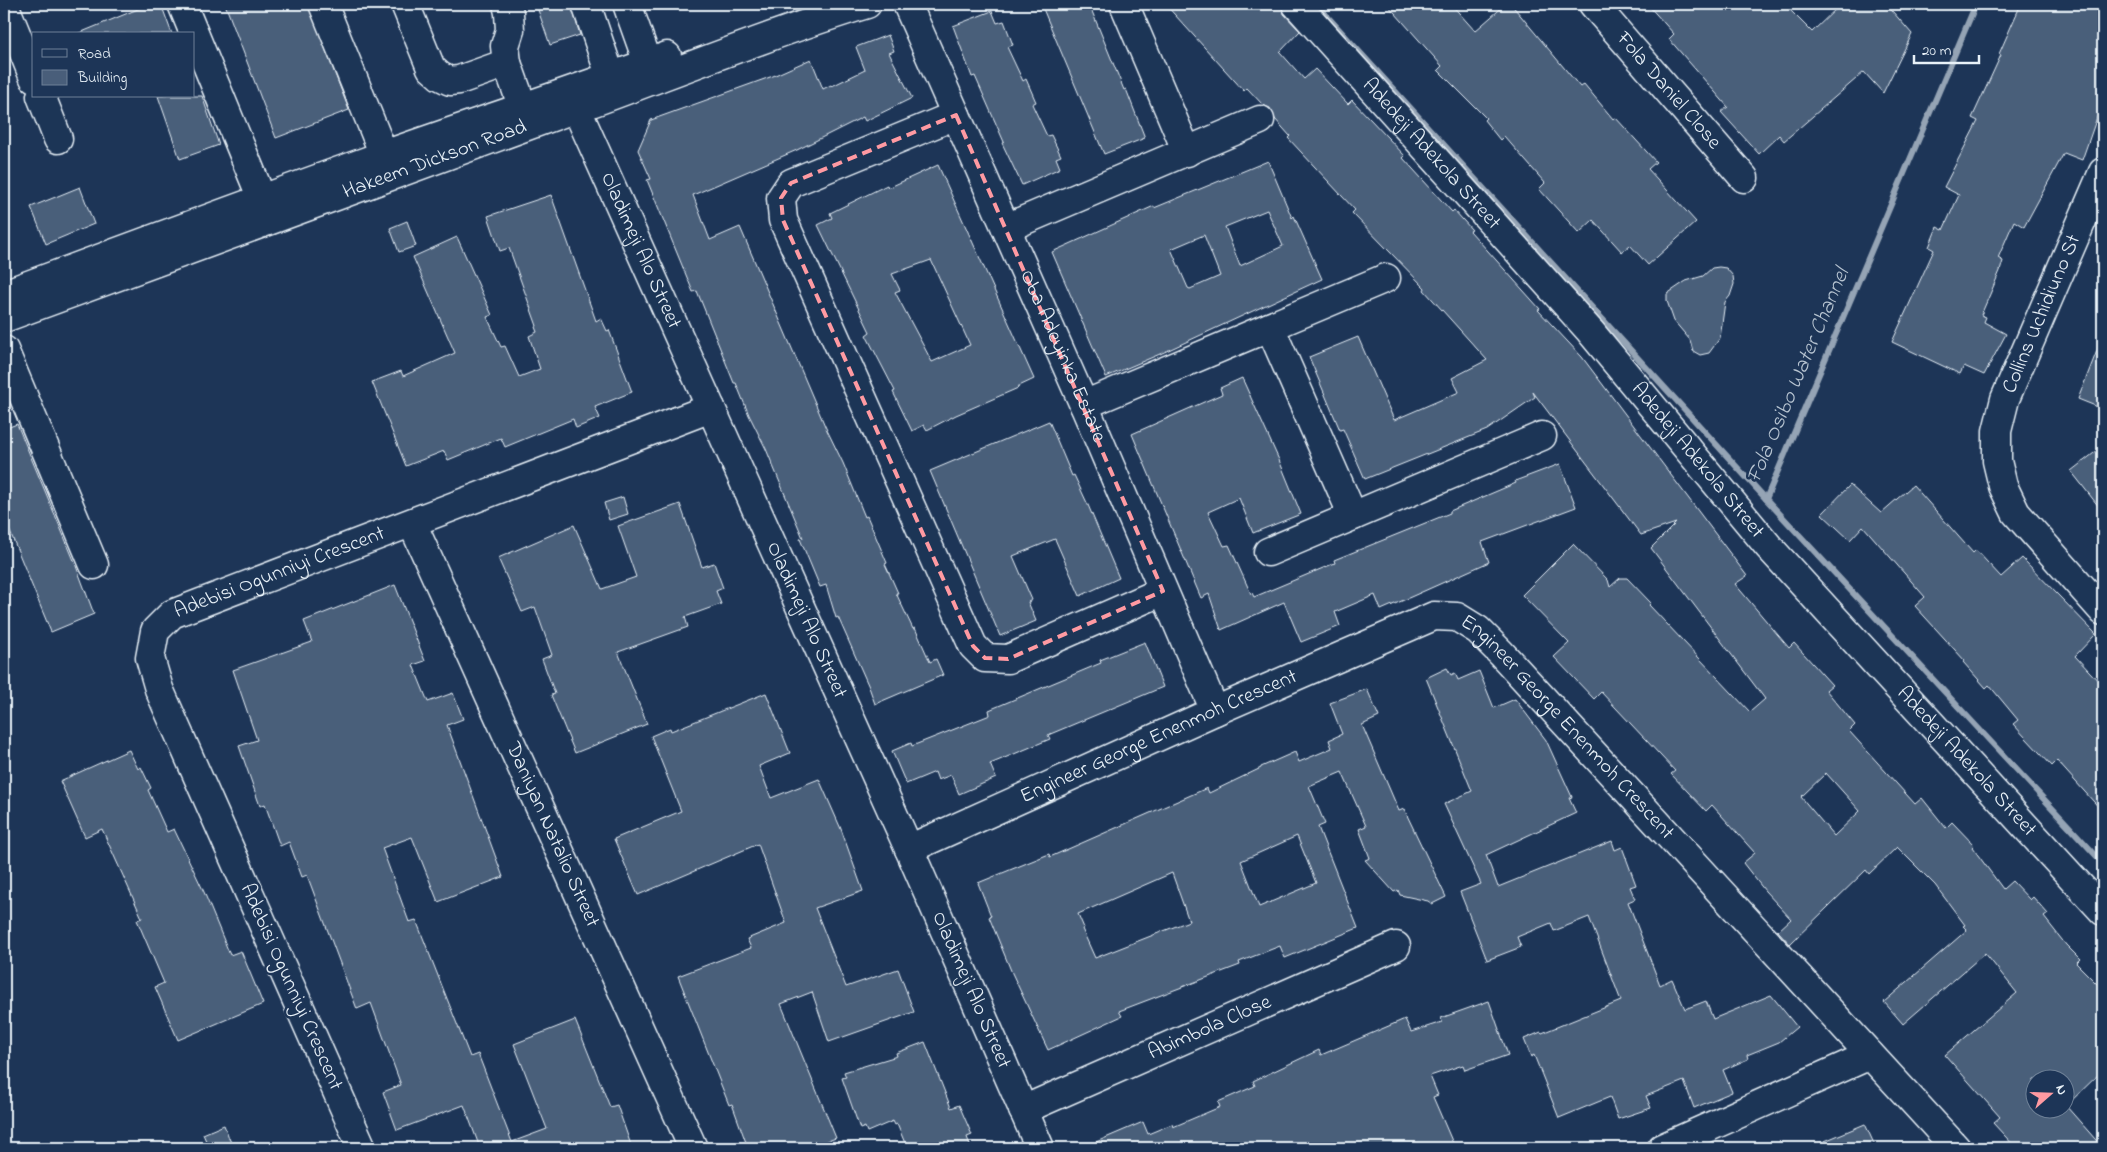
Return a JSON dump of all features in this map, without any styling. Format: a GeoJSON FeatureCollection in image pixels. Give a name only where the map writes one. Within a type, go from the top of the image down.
{"type":"FeatureCollection","features":[{"type":"Feature","properties":{"kind":"street"},"geometry":{"type":"LineString","coordinates":[[4,4],[32,73]]}},
{"type":"Feature","properties":{"kind":"street"},"geometry":{"type":"LineString","coordinates":[[182,4],[193,32]]}},
{"type":"Feature","properties":{"kind":"street"},"geometry":{"type":"LineString","coordinates":[[323,4],[384,155]]}},
{"type":"Feature","properties":{"kind":"street"},"geometry":{"type":"LineString","coordinates":[[405,4],[431,68],[440,76],[450,81],[459,80],[506,63]]}},
{"type":"Feature","properties":{"kind":"street"},"geometry":{"type":"LineString","coordinates":[[507,4],[510,14],[510,30],[505,46],[506,63],[523,108]]}},
{"type":"Feature","properties":{"kind":"street"},"geometry":{"type":"LineString","coordinates":[[586,4],[610,75]]}},
{"type":"Feature","properties":{"kind":"street"},"geometry":{"type":"LineString","coordinates":[[627,4],[648,63]]}},
{"type":"Feature","properties":{"kind":"street","name":"Hakeem Dickson Road"},"geometry":{"type":"LineString","coordinates":[[19,296],[572,100],[610,75],[809,4]]}},
{"type":"Feature","properties":{"kind":"street","name":"Hakeem Dickson Road"},"geometry":{"type":"LineString","coordinates":[[4,318],[19,296],[262,199],[523,108],[618,95],[655,79],[821,18],[867,4]]}},
{"type":"Feature","properties":{"kind":"street","name":"Oba Adeyinka Estate"},"geometry":{"type":"LineString","coordinates":[[907,4],[1084,405],[1215,711]]}},
{"type":"Feature","properties":{"kind":"street"},"geometry":{"type":"LineString","coordinates":[[1124,4],[1186,152]]}},
{"type":"Feature","properties":{"kind":"street","name":"Adedeji Adekola Street"},"geometry":{"type":"LineString","coordinates":[[1296,4],[1590,331],[1769,547],[2103,912]]}},
{"type":"Feature","properties":{"kind":"street","name":"Fola Daniel Close"},"geometry":{"type":"LineString","coordinates":[[1593,4],[1744,178]]}},
{"type":"Feature","properties":{"kind":"street"},"geometry":{"type":"LineString","coordinates":[[195,36],[262,199]]}},
{"type":"Feature","properties":{"kind":"street"},"geometry":{"type":"LineString","coordinates":[[42,98],[58,139]]}},
{"type":"Feature","properties":{"kind":"street","name":"Oladimeji Alo Street"},"geometry":{"type":"LineString","coordinates":[[572,100],[909,848],[1040,1148]]}},
{"type":"Feature","properties":{"kind":"street"},"geometry":{"type":"LineString","coordinates":[[956,115],[791,183],[781,198],[783,220],[973,646],[985,658],[1008,659],[1163,592]]}},
{"type":"Feature","properties":{"kind":"street"},"geometry":{"type":"LineString","coordinates":[[1006,228],[1260,120]]}},
{"type":"Feature","properties":{"kind":"street","name":"Collins Uchidiuno St"},"geometry":{"type":"LineString","coordinates":[[2103,172],[2005,398],[1997,431],[1997,461],[2003,486],[2016,514],[2103,611]]}},
{"type":"Feature","properties":{"kind":"street"},"geometry":{"type":"LineString","coordinates":[[1084,405],[1386,278]]}},
{"type":"Feature","properties":{"kind":"street"},"geometry":{"type":"LineString","coordinates":[[1270,327],[1353,516]]}},
{"type":"Feature","properties":{"kind":"street"},"geometry":{"type":"LineString","coordinates":[[4,350],[94,565]]}},
{"type":"Feature","properties":{"kind":"street","name":"Adebisi Ogunniyi Crescent"},"geometry":{"type":"LineString","coordinates":[[362,1148],[159,690],[150,658],[154,631],[172,614],[710,408]]}},
{"type":"Feature","properties":{"kind":"street"},"geometry":{"type":"LineString","coordinates":[[1268,552],[1542,436]]}},
{"type":"Feature","properties":{"kind":"street","name":"Daniyan Natalio Street"},"geometry":{"type":"LineString","coordinates":[[412,523],[693,1148]]}},
{"type":"Feature","properties":{"kind":"street","name":"Engineer George Enenmoh Crescent"},"geometry":{"type":"LineString","coordinates":[[909,848],[1215,711],[1434,616],[1457,617],[1478,630],[1501,653],[1956,1148]]}},
{"type":"Feature","properties":{"kind":"street","name":"Abimbola Close"},"geometry":{"type":"LineString","coordinates":[[1023,1110],[1396,946]]}},
{"type":"Feature","properties":{"kind":"street"},"geometry":{"type":"LineString","coordinates":[[1662,1148],[1870,1054]]}},
{"type":"Feature","properties":{"kind":"highlighted area"},"geometry":{"type":"Polygon","coordinates":[[[956,115],[1163,591],[1008,659],[985,658],[973,646],[783,220],[781,198],[791,183],[956,115]]]}},
{"type":"Feature","properties":{"kind":"building"},"geometry":{"type":"Polygon","coordinates":[[[150,4],[161,4],[171,32],[82,32],[150,4]]]}},
{"type":"Feature","properties":{"kind":"building"},"geometry":{"type":"Polygon","coordinates":[[[225,4],[308,4],[349,110],[276,138],[225,4]]]}},
{"type":"Feature","properties":{"kind":"building"},"geometry":{"type":"Polygon","coordinates":[[[536,4],[571,4],[580,35],[550,45],[536,4]]]}},
{"type":"Feature","properties":{"kind":"building"},"geometry":{"type":"Polygon","coordinates":[[[1041,4],[1089,4],[1145,138],[1104,154],[1041,4]]]}},
{"type":"Feature","properties":{"kind":"building"},"geometry":{"type":"Polygon","coordinates":[[[1165,4],[1281,4],[1284,14],[1300,31],[1280,52],[1304,79],[1315,69],[1348,104],[1352,100],[1405,156],[1403,158],[1452,212],[1454,210],[1472,230],[1470,231],[1540,309],[1538,310],[1582,357],[1747,576],[1735,584],[1789,648],[1794,643],[1832,685],[1826,690],[1855,725],[1849,731],[1915,804],[1922,798],[1946,828],[1952,822],[1974,845],[1972,847],[2003,889],[2012,881],[2030,900],[2033,897],[2048,914],[2044,917],[2066,945],[2080,959],[2076,963],[2103,990],[2103,1070],[2074,1098],[2074,1070],[2024,1070],[2024,1120],[2074,1120],[2074,1115],[2103,1148],[2016,1148],[1993,1123],[2000,1117],[1945,1055],[2017,993],[1985,953],[1903,1024],[1884,1002],[1967,930],[1935,885],[1897,847],[1869,874],[1866,870],[1790,944],[1778,931],[1791,919],[1765,891],[1743,863],[1755,853],[1712,805],[1706,811],[1671,774],[1675,771],[1601,692],[1594,699],[1554,657],[1569,643],[1522,595],[1573,544],[1608,580],[1610,587],[1620,578],[1627,578],[1651,603],[1649,605],[1750,712],[1765,699],[1651,548],[1676,523],[1641,535],[1533,392],[1535,397],[1487,430],[1365,479],[1343,429],[1340,430],[1309,357],[1358,337],[1394,420],[1459,392],[1452,378],[1487,360],[1424,290],[1425,288],[1352,213],[1355,210],[1288,138],[1290,136],[1275,119],[1270,108],[1263,105],[1247,88],[1244,91],[1165,4]],[[1826,773],[1801,797],[1834,836],[1860,811],[1826,773]]]}},
{"type":"Feature","properties":{"kind":"building"},"geometry":{"type":"Polygon","coordinates":[[[1387,4],[1451,4],[1475,31],[1506,4],[1511,4],[1580,87],[1584,84],[1613,119],[1615,117],[1656,162],[1648,169],[1696,222],[1648,265],[1630,245],[1622,252],[1593,220],[1579,233],[1539,189],[1545,183],[1504,136],[1500,140],[1484,120],[1486,118],[1438,70],[1442,66],[1387,4]]]}},
{"type":"Feature","properties":{"kind":"building"},"geometry":{"type":"Polygon","coordinates":[[[1647,4],[1784,4],[1812,32],[1841,4],[1886,4],[1912,34],[1883,93],[1864,72],[1784,141],[1779,135],[1759,154],[1721,112],[1728,107],[1669,39],[1674,34],[1647,4]]]}},
{"type":"Feature","properties":{"kind":"building"},"geometry":{"type":"Polygon","coordinates":[[[2021,4],[2103,4],[2103,100],[2082,160],[2064,153],[2024,227],[2014,221],[1998,258],[2003,261],[2000,271],[1981,315],[1986,317],[1984,322],[2006,334],[1984,375],[1964,366],[1960,374],[1892,342],[1934,250],[1929,247],[1937,227],[1943,230],[1959,195],[1944,187],[1978,121],[1972,118],[2001,55],[1999,54],[2021,4]]]}},
{"type":"Feature","properties":{"kind":"building"},"geometry":{"type":"Polygon","coordinates":[[[992,11],[997,23],[1004,21],[1013,45],[1007,47],[1023,81],[1026,79],[1036,102],[1032,104],[1047,136],[1051,135],[1061,156],[1056,158],[1060,168],[1022,185],[1002,143],[1004,142],[975,76],[972,77],[953,26],[992,11]]]}},
{"type":"Feature","properties":{"kind":"building"},"geometry":{"type":"Polygon","coordinates":[[[888,35],[894,51],[889,53],[912,98],[865,121],[863,117],[797,150],[693,195],[710,240],[740,227],[825,426],[843,463],[865,517],[867,516],[887,563],[885,564],[898,593],[896,593],[913,629],[915,628],[930,662],[936,659],[943,675],[875,704],[838,617],[836,618],[826,585],[820,587],[800,539],[803,538],[766,449],[736,383],[734,383],[697,291],[693,292],[647,180],[651,179],[638,150],[651,120],[773,76],[811,59],[823,89],[832,86],[865,70],[856,47],[888,35]]]}},
{"type":"Feature","properties":{"kind":"building"},"geometry":{"type":"Polygon","coordinates":[[[195,96],[202,96],[219,145],[180,159],[159,98],[195,98],[195,96]]]}},
{"type":"Feature","properties":{"kind":"building"},"geometry":{"type":"Polygon","coordinates":[[[1268,161],[1292,218],[1294,216],[1322,279],[1106,377],[1052,252],[1154,206],[1154,208],[1268,161]],[[1267,210],[1225,227],[1240,266],[1283,246],[1267,210]],[[1204,235],[1171,249],[1190,289],[1220,276],[1204,235]]]}},
{"type":"Feature","properties":{"kind":"building"},"geometry":{"type":"Polygon","coordinates":[[[938,165],[1034,379],[927,430],[924,425],[912,431],[893,392],[895,391],[866,335],[870,332],[818,225],[832,218],[830,213],[887,185],[888,188],[938,165]],[[931,260],[892,274],[900,290],[895,292],[932,362],[970,345],[931,260]]]}},
{"type":"Feature","properties":{"kind":"building"},"geometry":{"type":"Polygon","coordinates":[[[80,187],[94,224],[46,244],[31,207],[80,187]]]}},
{"type":"Feature","properties":{"kind":"building"},"geometry":{"type":"Polygon","coordinates":[[[551,195],[596,321],[601,318],[607,331],[609,330],[632,392],[595,407],[600,418],[576,428],[573,419],[505,447],[501,438],[448,460],[444,451],[406,466],[372,382],[401,371],[403,376],[455,353],[413,257],[457,237],[492,315],[487,317],[501,347],[505,346],[519,377],[540,369],[529,336],[537,332],[535,327],[537,326],[509,248],[500,251],[488,216],[551,195]]]}},
{"type":"Feature","properties":{"kind":"building"},"geometry":{"type":"Polygon","coordinates":[[[407,221],[416,246],[399,252],[390,228],[407,221]]]}},
{"type":"Feature","properties":{"kind":"building"},"geometry":{"type":"Polygon","coordinates":[[[1712,268],[1726,268],[1733,276],[1734,284],[1730,296],[1725,302],[1720,338],[1709,353],[1700,355],[1693,351],[1690,340],[1674,321],[1667,301],[1667,294],[1686,281],[1703,276],[1712,268]]]}},
{"type":"Feature","properties":{"kind":"building"},"geometry":{"type":"Polygon","coordinates":[[[2103,338],[2103,409],[2078,399],[2103,338]]]}},
{"type":"Feature","properties":{"kind":"building"},"geometry":{"type":"Polygon","coordinates":[[[1242,378],[1301,514],[1253,533],[1239,498],[1208,512],[1224,546],[1229,545],[1254,597],[1335,563],[1334,560],[1450,513],[1450,511],[1516,483],[1515,481],[1560,464],[1576,507],[1482,542],[1489,562],[1404,600],[1381,610],[1375,595],[1335,612],[1340,626],[1301,642],[1284,602],[1221,630],[1209,594],[1201,598],[1132,434],[1222,394],[1220,388],[1242,378]]]}},
{"type":"Feature","properties":{"kind":"building"},"geometry":{"type":"Polygon","coordinates":[[[1049,421],[1119,578],[1080,596],[1055,539],[1013,556],[1032,600],[1028,602],[1036,621],[1000,636],[930,471],[1049,421]]]}},
{"type":"Feature","properties":{"kind":"building"},"geometry":{"type":"Polygon","coordinates":[[[17,424],[73,558],[94,614],[51,632],[4,517],[4,429],[17,424]]]}},
{"type":"Feature","properties":{"kind":"building"},"geometry":{"type":"Polygon","coordinates":[[[2103,446],[2103,512],[2071,471],[2103,446]]]}},
{"type":"Feature","properties":{"kind":"building"},"geometry":{"type":"Polygon","coordinates":[[[1850,485],[1881,513],[1913,485],[1973,553],[1976,550],[2001,577],[2022,558],[2096,634],[2075,656],[2103,686],[2103,812],[2057,761],[2052,766],[2013,724],[2018,720],[1989,685],[1986,688],[1963,662],[1965,661],[1915,606],[1925,597],[1863,526],[1850,540],[1822,514],[1850,485]]]}},
{"type":"Feature","properties":{"kind":"building"},"geometry":{"type":"Polygon","coordinates":[[[623,497],[628,514],[609,520],[604,503],[623,497]]]}},
{"type":"Feature","properties":{"kind":"building"},"geometry":{"type":"Polygon","coordinates":[[[680,504],[702,567],[714,563],[723,588],[716,591],[721,604],[685,617],[688,627],[618,652],[647,724],[575,753],[551,695],[555,694],[542,659],[552,655],[535,607],[522,612],[498,558],[574,525],[602,589],[636,577],[618,526],[680,504]]]}},
{"type":"Feature","properties":{"kind":"building"},"geometry":{"type":"Polygon","coordinates":[[[395,585],[425,661],[413,665],[428,702],[453,693],[463,719],[447,725],[503,877],[438,902],[412,837],[382,848],[409,922],[416,920],[470,1057],[478,1054],[512,1142],[547,1129],[514,1044],[575,1020],[610,1107],[617,1105],[632,1148],[480,1148],[464,1105],[397,1130],[383,1092],[401,1085],[371,1003],[357,1009],[307,875],[302,877],[289,842],[280,846],[265,804],[260,806],[239,746],[257,740],[233,670],[312,642],[304,621],[395,585]]]}},
{"type":"Feature","properties":{"kind":"building"},"geometry":{"type":"Polygon","coordinates":[[[1145,642],[1163,687],[1048,735],[1050,739],[990,764],[996,778],[959,794],[951,775],[938,780],[935,772],[906,784],[892,751],[911,743],[912,746],[990,715],[989,710],[1101,663],[1100,660],[1145,642]]]}},
{"type":"Feature","properties":{"kind":"building"},"geometry":{"type":"Polygon","coordinates":[[[1447,668],[1451,675],[1455,673],[1458,680],[1479,671],[1494,708],[1515,699],[1546,740],[1572,797],[1569,798],[1576,813],[1486,855],[1498,887],[1612,841],[1615,850],[1622,847],[1636,885],[1630,887],[1635,899],[1628,902],[1660,985],[1672,979],[1685,1009],[1706,1001],[1713,1019],[1771,995],[1797,1027],[1779,1042],[1747,1055],[1748,1059],[1723,1070],[1732,1092],[1694,1108],[1684,1081],[1646,1096],[1651,1108],[1618,1119],[1610,1097],[1559,1118],[1534,1055],[1531,1057],[1524,1039],[1621,1001],[1589,917],[1554,931],[1551,923],[1517,937],[1521,947],[1487,960],[1460,892],[1481,884],[1444,804],[1472,791],[1426,678],[1447,668]]]}},
{"type":"Feature","properties":{"kind":"building"},"geometry":{"type":"Polygon","coordinates":[[[1367,689],[1379,717],[1362,725],[1399,811],[1404,809],[1446,897],[1432,904],[1428,901],[1400,895],[1398,890],[1394,892],[1365,860],[1370,858],[1359,829],[1366,826],[1342,772],[1309,786],[1325,824],[1318,827],[1358,928],[1285,958],[1280,946],[1239,962],[1240,965],[1119,1011],[1122,1016],[1048,1050],[1012,973],[989,917],[991,916],[978,883],[1049,854],[1050,857],[1207,788],[1209,793],[1295,752],[1299,762],[1332,748],[1329,740],[1342,734],[1330,703],[1367,689]],[[1297,836],[1241,861],[1259,907],[1316,883],[1297,836]],[[1172,873],[1078,914],[1084,928],[1082,929],[1095,958],[1189,921],[1172,873]]]}},
{"type":"Feature","properties":{"kind":"building"},"geometry":{"type":"Polygon","coordinates":[[[766,693],[790,753],[759,766],[771,798],[819,779],[841,829],[863,891],[815,908],[846,987],[898,969],[914,1012],[829,1042],[812,992],[781,1004],[836,1138],[808,1148],[748,1148],[732,1104],[729,1105],[678,976],[751,948],[747,939],[786,923],[758,844],[638,895],[614,839],[681,811],[651,736],[670,728],[671,731],[766,693]]]}},
{"type":"Feature","properties":{"kind":"building"},"geometry":{"type":"Polygon","coordinates":[[[129,750],[138,769],[141,767],[151,788],[148,790],[167,832],[174,829],[204,892],[230,955],[241,951],[263,1004],[178,1040],[155,987],[164,983],[137,920],[142,918],[102,829],[85,837],[60,781],[129,750]]]}},
{"type":"Feature","properties":{"kind":"building"},"geometry":{"type":"Polygon","coordinates":[[[1489,1001],[1508,1055],[1465,1070],[1463,1065],[1430,1076],[1438,1095],[1433,1097],[1455,1148],[1082,1148],[1143,1122],[1148,1134],[1172,1124],[1173,1127],[1220,1107],[1218,1102],[1255,1086],[1253,1081],[1319,1050],[1321,1055],[1405,1019],[1411,1032],[1442,1022],[1441,1018],[1489,1001]]]}},
{"type":"Feature","properties":{"kind":"building"},"geometry":{"type":"Polygon","coordinates":[[[925,1042],[951,1108],[959,1105],[972,1135],[967,1137],[971,1148],[907,1148],[897,1124],[895,1125],[893,1121],[867,1132],[865,1127],[860,1129],[842,1078],[846,1077],[844,1072],[897,1056],[896,1053],[925,1042]]]}},
{"type":"Feature","properties":{"kind":"building"},"geometry":{"type":"Polygon","coordinates":[[[1865,1124],[1876,1148],[1808,1148],[1865,1124]]]}},
{"type":"Feature","properties":{"kind":"building"},"geometry":{"type":"Polygon","coordinates":[[[224,1125],[233,1148],[209,1148],[203,1134],[224,1125]]]}},
{"type":"Feature","properties":{"kind":"waterway"},"geometry":{"type":"LineString","coordinates":[[1316,4],[1766,499]]}},
{"type":"Feature","properties":{"kind":"waterway","name":"Fola Osibo Water Channel"},"geometry":{"type":"LineString","coordinates":[[1976,4],[1766,499],[2103,863]]}}]}
